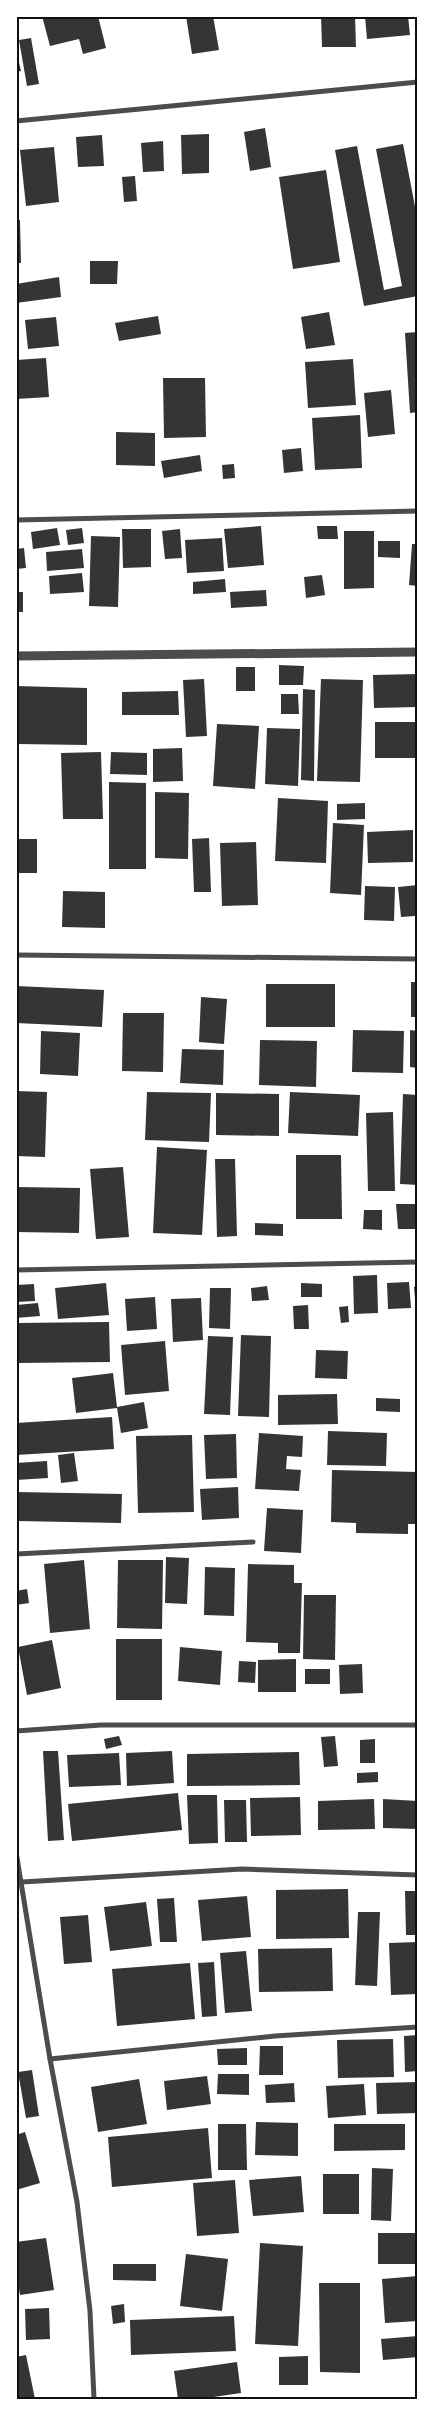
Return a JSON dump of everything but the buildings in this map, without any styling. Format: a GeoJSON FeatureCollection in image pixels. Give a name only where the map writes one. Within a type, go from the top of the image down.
{"type":"FeatureCollection","features":[{"type":"Feature","properties":{"kind":"street"},"geometry":{"type":"LineString","coordinates":[[16,121],[418,82]]}},
{"type":"Feature","properties":{"kind":"street"},"geometry":{"type":"LineString","coordinates":[[16,520],[418,511]]}},
{"type":"Feature","properties":{"kind":"street"},"geometry":{"type":"LineString","coordinates":[[16,656],[418,652]]}},
{"type":"Feature","properties":{"kind":"street"},"geometry":{"type":"LineString","coordinates":[[16,955],[418,959]]}},
{"type":"Feature","properties":{"kind":"street"},"geometry":{"type":"LineString","coordinates":[[16,1270],[418,1262]]}},
{"type":"Feature","properties":{"kind":"street"},"geometry":{"type":"LineString","coordinates":[[16,1554],[253,1542]]}},
{"type":"Feature","properties":{"kind":"street"},"geometry":{"type":"LineString","coordinates":[[16,1731],[101,1725],[418,1725]]}},
{"type":"Feature","properties":{"kind":"street"},"geometry":{"type":"LineString","coordinates":[[16,1852],[50,2059],[77,2202],[90,2311],[94,2399]]}},
{"type":"Feature","properties":{"kind":"street"},"geometry":{"type":"LineString","coordinates":[[22,1882],[242,1869],[418,1875]]}},
{"type":"Feature","properties":{"kind":"street"},"geometry":{"type":"LineString","coordinates":[[50,2059],[275,2036],[418,2027]]}}]}
